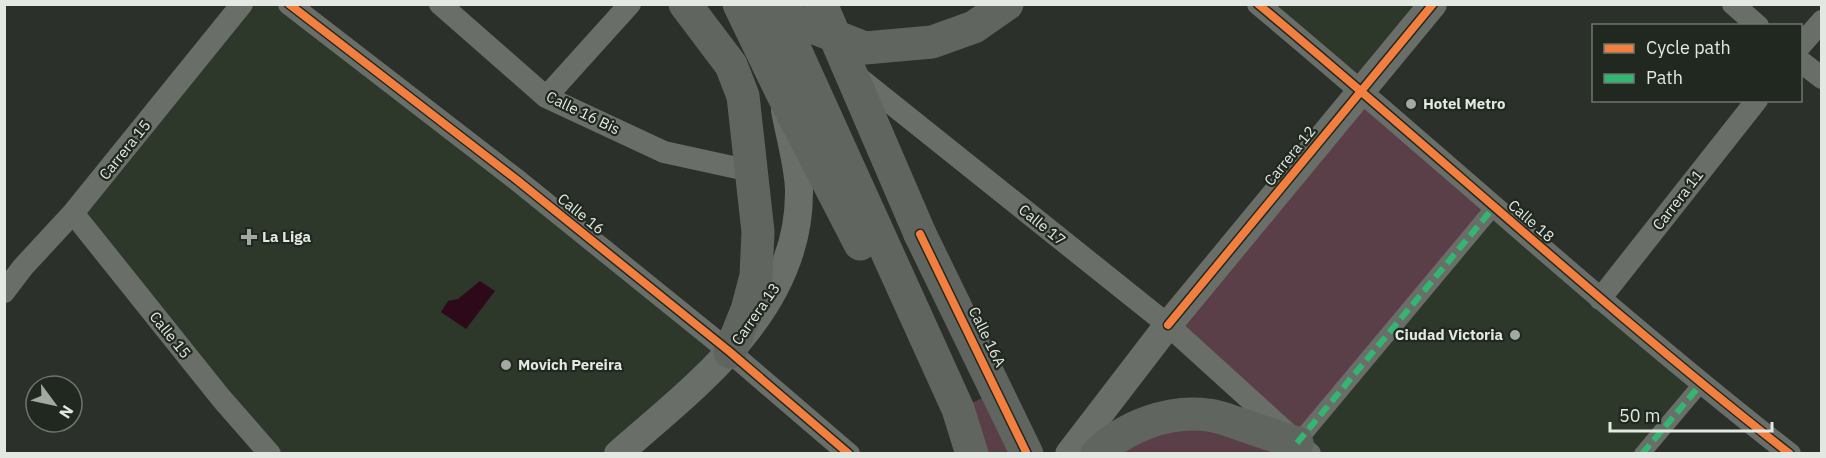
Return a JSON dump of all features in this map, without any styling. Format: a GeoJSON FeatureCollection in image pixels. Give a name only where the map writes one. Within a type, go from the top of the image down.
{"type":"FeatureCollection","features":[{"type":"Feature","properties":{"kind":"main road"},"geometry":{"type":"LineString","coordinates":[[685,4],[731,64],[743,96],[758,232],[756,276],[747,310],[730,352]]}},
{"type":"Feature","properties":{"kind":"main road"},"geometry":{"type":"LineString","coordinates":[[739,4],[782,93],[875,271],[958,409]]}},
{"type":"Feature","properties":{"kind":"main road","name":"Calle 16A"},"geometry":{"type":"LineString","coordinates":[[821,4],[920,234],[1027,453]]}},
{"type":"Feature","properties":{"kind":"main road"},"geometry":{"type":"LineString","coordinates":[[773,9],[864,48],[932,42],[974,27],[1007,4]]}},
{"type":"Feature","properties":{"kind":"main road"},"geometry":{"type":"LineString","coordinates":[[773,9],[958,409],[972,453]]}},
{"type":"Feature","properties":{"kind":"main road"},"geometry":{"type":"LineString","coordinates":[[1097,453],[1134,428],[1172,416],[1191,414],[1210,415],[1304,448]]}},
{"type":"Feature","properties":{"kind":"street","name":"Carrera 15"},"geometry":{"type":"LineString","coordinates":[[4,292],[73,213],[242,4]]}},
{"type":"Feature","properties":{"kind":"street","name":"Calle 16"},"geometry":{"type":"LineString","coordinates":[[289,4],[517,180],[730,352],[849,453]]}},
{"type":"Feature","properties":{"kind":"street","name":"Calle 16 Bis"},"geometry":{"type":"LineString","coordinates":[[440,4],[546,97],[664,152],[752,171]]}},
{"type":"Feature","properties":{"kind":"street"},"geometry":{"type":"LineString","coordinates":[[546,97],[630,4]]}},
{"type":"Feature","properties":{"kind":"street","name":"Calle 18"},"geometry":{"type":"LineString","coordinates":[[1258,4],[1361,90],[1600,299],[1701,384],[1790,453]]}},
{"type":"Feature","properties":{"kind":"street","name":"Carrera 12"},"geometry":{"type":"LineString","coordinates":[[1070,453],[1168,325],[1433,4]]}},
{"type":"Feature","properties":{"kind":"street"},"geometry":{"type":"LineString","coordinates":[[1733,4],[1756,24]]}},
{"type":"Feature","properties":{"kind":"street","name":"Calle 17"},"geometry":{"type":"LineString","coordinates":[[773,9],[1168,325],[1304,448]]}},
{"type":"Feature","properties":{"kind":"street"},"geometry":{"type":"LineString","coordinates":[[1802,44],[1821,21]]}},
{"type":"Feature","properties":{"kind":"street"},"geometry":{"type":"LineString","coordinates":[[1802,63],[1821,78]]}},
{"type":"Feature","properties":{"kind":"street","name":"Carrera 13"},"geometry":{"type":"LineString","coordinates":[[618,453],[730,352],[766,305],[785,270],[796,228],[799,189],[782,93]]}},
{"type":"Feature","properties":{"kind":"street","name":"Carrera 11"},"geometry":{"type":"LineString","coordinates":[[1600,299],[1755,102]]}},
{"type":"Feature","properties":{"kind":"street"},"geometry":{"type":"LineString","coordinates":[[1304,448],[1494,207]]}},
{"type":"Feature","properties":{"kind":"street","name":"Calle 15"},"geometry":{"type":"LineString","coordinates":[[73,213],[214,389],[270,453]]}},
{"type":"Feature","properties":{"kind":"street"},"geometry":{"type":"LineString","coordinates":[[1642,453],[1701,384]]}},
{"type":"Feature","properties":{"kind":"shaded area"},"geometry":{"type":"Polygon","coordinates":[[[242,5],[289,5],[730,352],[618,453],[270,453],[73,213],[242,5]]]}},
{"type":"Feature","properties":{"kind":"shaded area"},"geometry":{"type":"Polygon","coordinates":[[[1258,5],[1433,5],[1361,90],[1258,5]]]}},
{"type":"Feature","properties":{"kind":"shaded area"},"geometry":{"type":"Polygon","coordinates":[[[1361,90],[1494,207],[1288,453],[1097,454],[1152,421],[1296,442],[1168,325],[1361,90]]]}},
{"type":"Feature","properties":{"kind":"shaded area","name":"Ciudad Victoria"},"geometry":{"type":"Polygon","coordinates":[[[1494,207],[1701,384],[1642,453],[1310,454],[1297,443],[1494,207]]]}},
{"type":"Feature","properties":{"kind":"shaded area"},"geometry":{"type":"Polygon","coordinates":[[[480,281],[495,291],[466,329],[441,312],[448,301],[458,299],[480,281]]]}},
{"type":"Feature","properties":{"kind":"shaded area"},"geometry":{"type":"Polygon","coordinates":[[[985,397],[1011,453],[979,453],[958,409],[985,397]]]}},
{"type":"Feature","properties":{"kind":"marked path"},"geometry":{"type":"LineString","coordinates":[[1297,443],[1494,207]]}},
{"type":"Feature","properties":{"kind":"marked path"},"geometry":{"type":"LineString","coordinates":[[1642,454],[1701,384]]}},
{"type":"Feature","properties":{"kind":"cycle path"},"geometry":{"type":"LineString","coordinates":[[289,4],[517,180],[730,352],[849,454]]}},
{"type":"Feature","properties":{"kind":"cycle path"},"geometry":{"type":"LineString","coordinates":[[1258,4],[1588,288],[1790,454]]}},
{"type":"Feature","properties":{"kind":"cycle path"},"geometry":{"type":"LineString","coordinates":[[1168,325],[1433,4]]}},
{"type":"Feature","properties":{"kind":"cycle path"},"geometry":{"type":"LineString","coordinates":[[920,234],[1027,454]]}},
{"type":"Feature","properties":{"kind":"place","name":"Hotel Metro"},"geometry":{"type":"Point","coordinates":[1411,104]}},
{"type":"Feature","properties":{"kind":"place","name":"La Liga"},"geometry":{"type":"Point","coordinates":[249,237]}},
{"type":"Feature","properties":{"kind":"place","name":"Ciudad Victoria"},"geometry":{"type":"Point","coordinates":[1515,335]}},
{"type":"Feature","properties":{"kind":"place","name":"Movich Pereira"},"geometry":{"type":"Point","coordinates":[506,365]}}]}
